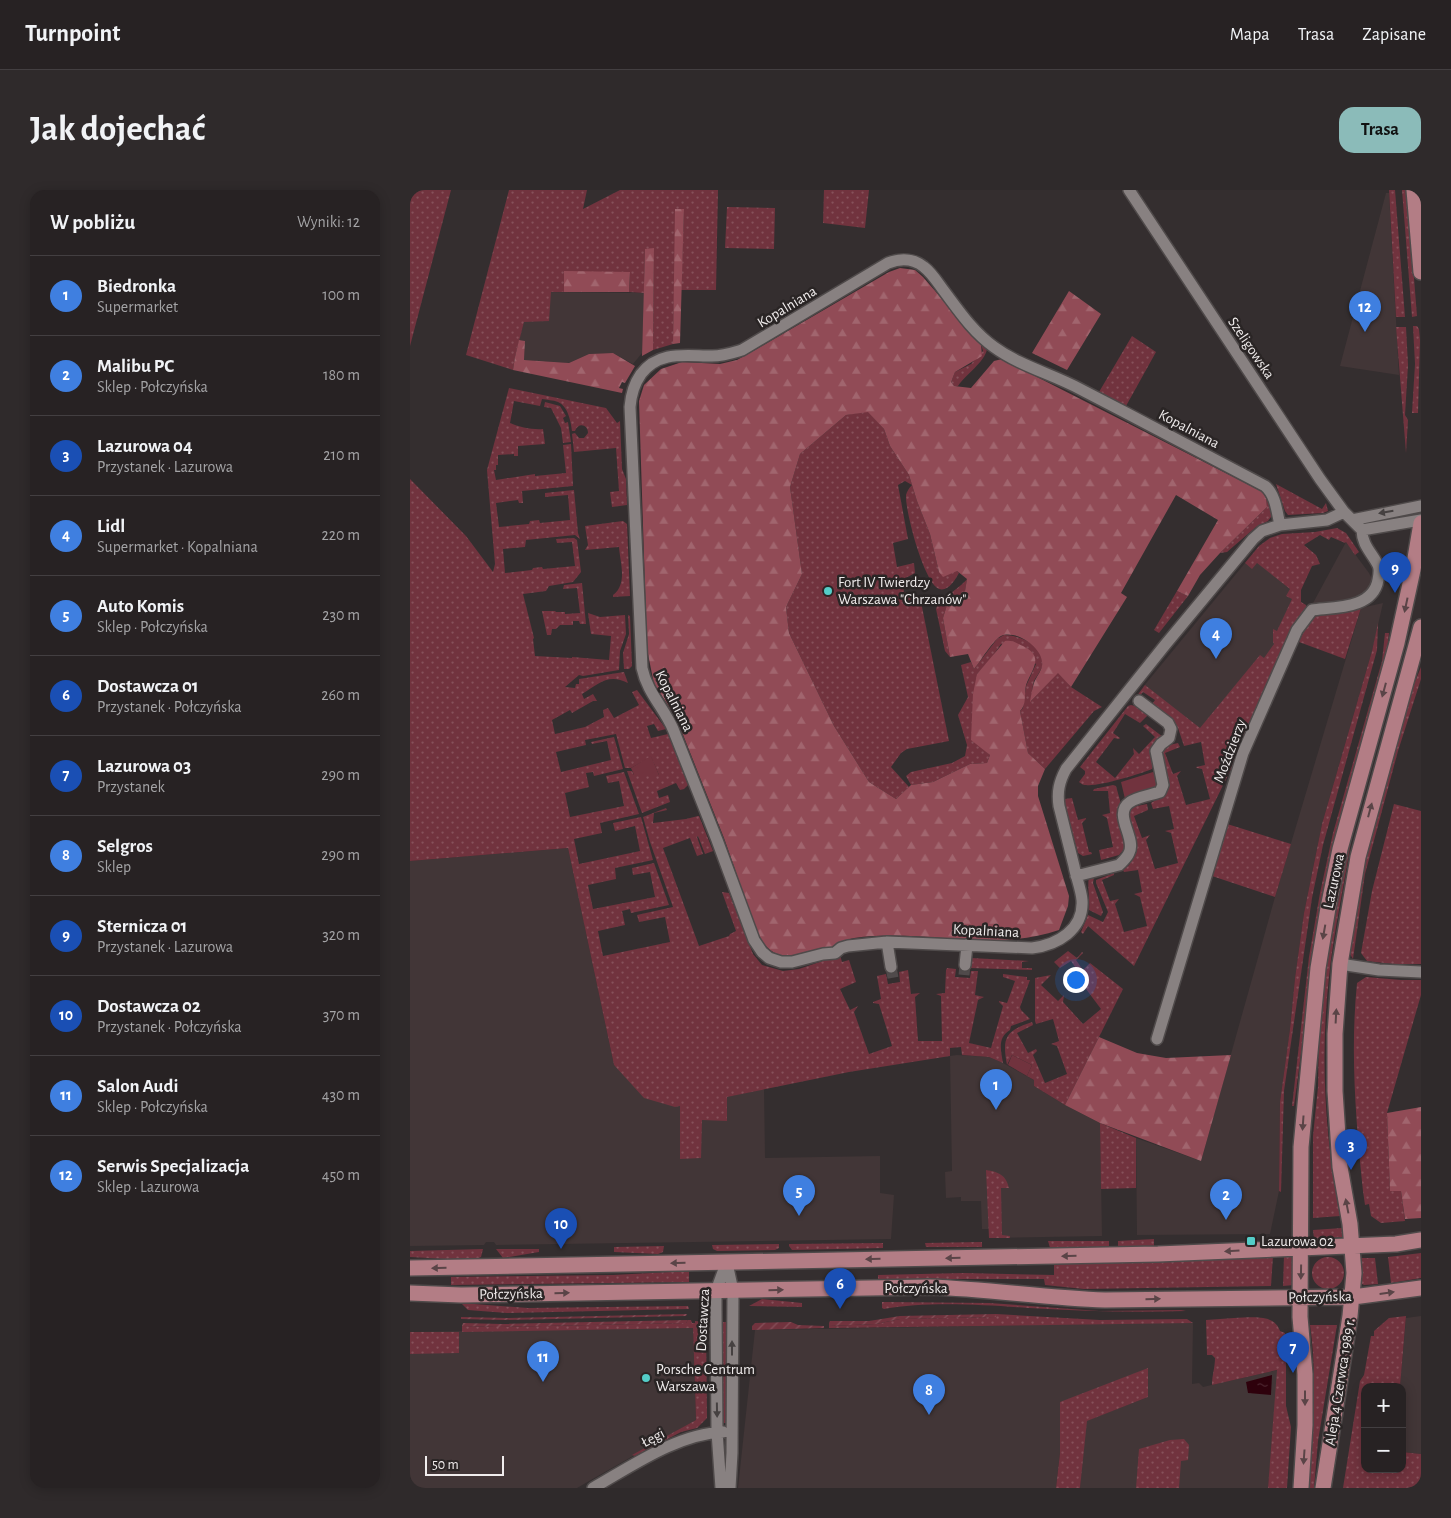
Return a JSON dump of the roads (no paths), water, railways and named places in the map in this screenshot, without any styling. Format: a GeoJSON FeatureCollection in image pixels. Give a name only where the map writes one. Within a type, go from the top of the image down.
{"type":"FeatureCollection","features":[{"type":"Feature","properties":{"kind":"main road"},"geometry":{"type":"LineString","coordinates":[[1414,190],[1421,272]]}},
{"type":"Feature","properties":{"kind":"main road","name":"Lazurowa"},"geometry":{"type":"LineString","coordinates":[[1301,1247],[1302,1131],[1320,953],[1340,849],[1406,609],[1421,522]]}},
{"type":"Feature","properties":{"kind":"main road","name":"Lazurowa"},"geometry":{"type":"LineString","coordinates":[[1352,1246],[1340,1167],[1335,1091],[1335,1026],[1340,964],[1358,857],[1421,627]]}},
{"type":"Feature","properties":{"kind":"main road","name":"Połczyńska"},"geometry":{"type":"LineString","coordinates":[[410,1268],[1158,1254],[1396,1244],[1421,1240]]}},
{"type":"Feature","properties":{"kind":"main road","name":"Aleja 4 Czerwca 1989 r."},"geometry":{"type":"LineString","coordinates":[[1323,1488],[1352,1297],[1354,1273],[1352,1246]]}},
{"type":"Feature","properties":{"kind":"main road","name":"Aleja 4 Czerwca 1989 r."},"geometry":{"type":"LineString","coordinates":[[1301,1247],[1300,1297],[1305,1374],[1302,1488]]}},
{"type":"Feature","properties":{"kind":"main road","name":"Połczyńska"},"geometry":{"type":"LineString","coordinates":[[410,1293],[461,1295],[930,1287],[991,1290],[1098,1300],[1352,1297],[1421,1288]]}},
{"type":"Feature","properties":{"kind":"street","name":"Szeligowska"},"geometry":{"type":"LineString","coordinates":[[1129,190],[1320,479],[1348,516],[1362,530]]}},
{"type":"Feature","properties":{"kind":"street","name":"Kopalniana"},"geometry":{"type":"LineString","coordinates":[[1280,526],[1273,499],[1265,486],[1078,388],[1028,366],[998,350],[970,325],[929,271],[913,261],[901,260],[888,263],[742,350],[720,355],[667,356],[647,368],[634,385],[630,407],[641,652],[644,680],[673,729],[754,940],[762,952],[770,958],[781,962],[792,962],[835,953],[841,948],[848,946],[887,942],[1032,948],[1047,945],[1061,939],[1073,929],[1080,917],[1082,900],[1058,795],[1060,780],[1066,769],[1153,659],[1253,539],[1262,531],[1280,526],[1348,516]]}},
{"type":"Feature","properties":{"kind":"street"},"geometry":{"type":"LineString","coordinates":[[1348,516],[1421,506]]}},
{"type":"Feature","properties":{"kind":"street"},"geometry":{"type":"LineString","coordinates":[[1362,530],[1421,522]]}},
{"type":"Feature","properties":{"kind":"street","name":"Moździerzy"},"geometry":{"type":"LineString","coordinates":[[1157,1039],[1243,753],[1297,630],[1312,610],[1362,603],[1372,594],[1378,583],[1379,566],[1363,541],[1362,530]]}},
{"type":"Feature","properties":{"kind":"street"},"geometry":{"type":"LineString","coordinates":[[1076,876],[1119,865],[1124,860],[1131,846],[1123,818],[1124,809],[1130,802],[1160,792],[1162,789],[1163,785],[1156,751],[1169,738],[1171,729],[1168,723],[1139,700]]}},
{"type":"Feature","properties":{"kind":"street"},"geometry":{"type":"LineString","coordinates":[[887,942],[891,967]]}},
{"type":"Feature","properties":{"kind":"street"},"geometry":{"type":"LineString","coordinates":[[965,965],[967,945]]}},
{"type":"Feature","properties":{"kind":"street"},"geometry":{"type":"LineString","coordinates":[[1340,964],[1379,970],[1421,972]]}},
{"type":"Feature","properties":{"kind":"street","name":"Dostawcza"},"geometry":{"type":"LineString","coordinates":[[727,1262],[733,1291],[730,1488]]}},
{"type":"Feature","properties":{"kind":"street","name":"Dostawcza"},"geometry":{"type":"LineString","coordinates":[[721,1488],[717,1432],[716,1291],[727,1262]]}},
{"type":"Feature","properties":{"kind":"street","name":"Łęgi"},"geometry":{"type":"LineString","coordinates":[[593,1488],[676,1443],[717,1432],[732,1432]]}},
{"type":"Feature","properties":{"kind":"water"},"geometry":{"type":"Polygon","coordinates":[[[1272,1375],[1271,1395],[1248,1393],[1246,1382],[1272,1375]]]}},
{"type":"Feature","properties":{"kind":"tunnel"},"geometry":{"type":"LineString","coordinates":[[964,975],[965,965]]}},
{"type":"Feature","properties":{"kind":"tunnel"},"geometry":{"type":"LineString","coordinates":[[891,967],[893,978]]}},
{"type":"Feature","properties":{"kind":"place","name":"Serwis Specjalizacja"},"geometry":{"type":"Point","coordinates":[1365,332]}},
{"type":"Feature","properties":{"kind":"place","name":"Fort IV Twierdzy Warszawa \"Chrzanów\""},"geometry":{"type":"Point","coordinates":[828,591]}},
{"type":"Feature","properties":{"kind":"place","name":"Sternicza 01"},"geometry":{"type":"Point","coordinates":[1395,593]}},
{"type":"Feature","properties":{"kind":"place","name":"Lidl"},"geometry":{"type":"Point","coordinates":[1216,659]}},
{"type":"Feature","properties":{"kind":"place","name":"Biedronka"},"geometry":{"type":"Point","coordinates":[996,1110]}},
{"type":"Feature","properties":{"kind":"place","name":"Lazurowa 04"},"geometry":{"type":"Point","coordinates":[1351,1170]}},
{"type":"Feature","properties":{"kind":"place","name":"Auto Komis"},"geometry":{"type":"Point","coordinates":[799,1216]}},
{"type":"Feature","properties":{"kind":"place","name":"Malibu PC"},"geometry":{"type":"Point","coordinates":[1226,1220]}},
{"type":"Feature","properties":{"kind":"place","name":"Lazurowa 02"},"geometry":{"type":"Point","coordinates":[1251,1241]}},
{"type":"Feature","properties":{"kind":"place","name":"Dostawcza 02"},"geometry":{"type":"Point","coordinates":[561,1249]}},
{"type":"Feature","properties":{"kind":"place","name":"Dostawcza 01"},"geometry":{"type":"Point","coordinates":[840,1309]}},
{"type":"Feature","properties":{"kind":"place","name":"Lazurowa 03"},"geometry":{"type":"Point","coordinates":[1293,1373]}},
{"type":"Feature","properties":{"kind":"place","name":"Porsche Centrum Warszawa"},"geometry":{"type":"Point","coordinates":[646,1378]}},
{"type":"Feature","properties":{"kind":"place","name":"Salon Audi"},"geometry":{"type":"Point","coordinates":[543,1382]}},
{"type":"Feature","properties":{"kind":"place","name":"Selgros"},"geometry":{"type":"Point","coordinates":[929,1415]}}]}
